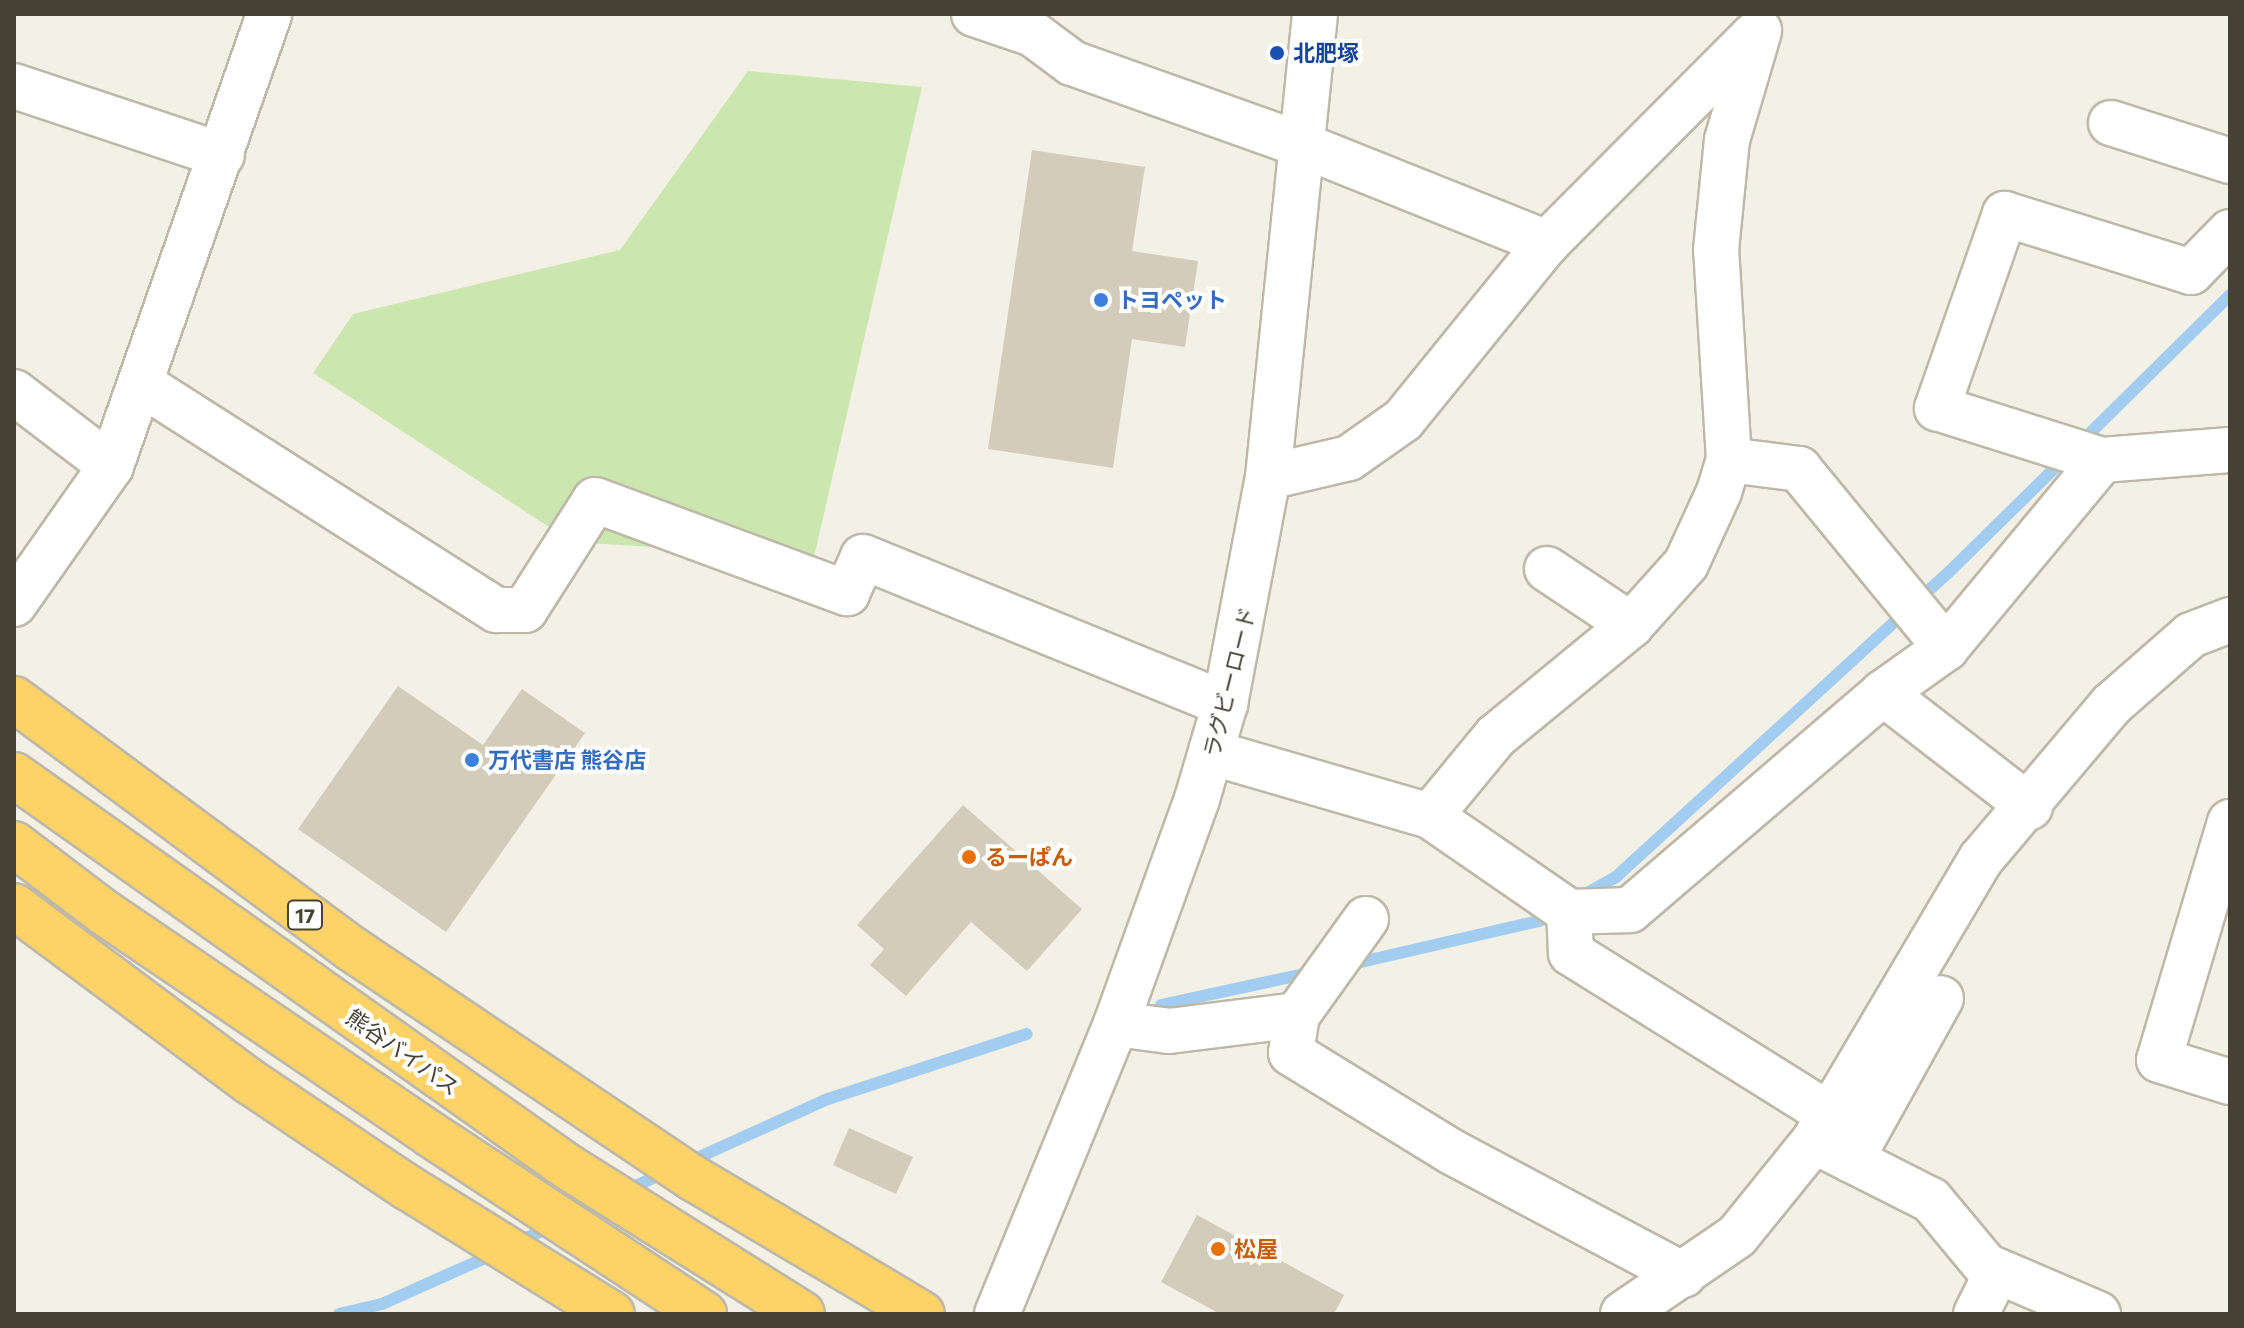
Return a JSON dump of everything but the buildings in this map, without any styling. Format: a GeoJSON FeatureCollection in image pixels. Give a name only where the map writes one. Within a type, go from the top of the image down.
{"type":"FeatureCollection","features":[{"type":"Feature","properties":{"kind":"highway","name":"17"},"geometry":{"type":"LineString","coordinates":[[14,699],[352,949],[604,1120],[693,1178],[922,1314]]}},
{"type":"Feature","properties":{"kind":"highway","name":"熊谷バイパス"},"geometry":{"type":"LineString","coordinates":[[14,775],[458,1091],[802,1314]]}},
{"type":"Feature","properties":{"kind":"highway"},"geometry":{"type":"LineString","coordinates":[[14,844],[118,922],[430,1134],[704,1314]]}},
{"type":"Feature","properties":{"kind":"highway"},"geometry":{"type":"LineString","coordinates":[[14,906],[249,1081],[407,1187],[612,1314]]}},
{"type":"Feature","properties":{"kind":"street"},"geometry":{"type":"LineString","coordinates":[[14,604],[111,466],[143,385],[269,14]]}},
{"type":"Feature","properties":{"kind":"street"},"geometry":{"type":"LineString","coordinates":[[974,14],[1034,24],[1072,63],[1302,145],[1547,243]]}},
{"type":"Feature","properties":{"kind":"street","name":"ラグビーロード"},"geometry":{"type":"LineString","coordinates":[[997,1314],[1116,1024],[1213,753],[1225,704],[1268,477],[1315,14]]}},
{"type":"Feature","properties":{"kind":"street"},"geometry":{"type":"LineString","coordinates":[[1268,477],[1349,458],[1403,420],[1547,243],[1767,22]]}},
{"type":"Feature","properties":{"kind":"street"},"geometry":{"type":"LineString","coordinates":[[1430,816],[1496,736],[1631,625],[1686,564],[1729,460],[1716,250],[1727,140],[1767,22]]}},
{"type":"Feature","properties":{"kind":"street"},"geometry":{"type":"LineString","coordinates":[[14,86],[222,155]]}},
{"type":"Feature","properties":{"kind":"street"},"geometry":{"type":"LineString","coordinates":[[2111,123],[2230,161]]}},
{"type":"Feature","properties":{"kind":"street"},"geometry":{"type":"LineString","coordinates":[[2230,232],[2191,272],[2005,214],[1937,408],[2101,459],[2230,450]]}},
{"type":"Feature","properties":{"kind":"street"},"geometry":{"type":"LineString","coordinates":[[143,385],[496,610],[525,610],[595,500],[847,593],[863,557],[1225,704]]}},
{"type":"Feature","properties":{"kind":"street"},"geometry":{"type":"LineString","coordinates":[[14,392],[111,466]]}},
{"type":"Feature","properties":{"kind":"street"},"geometry":{"type":"LineString","coordinates":[[1213,753],[1430,816],[1558,905],[1630,910],[1883,693],[2101,459]]}},
{"type":"Feature","properties":{"kind":"street"},"geometry":{"type":"LineString","coordinates":[[1729,460],[1799,469],[1937,637]]}},
{"type":"Feature","properties":{"kind":"street"},"geometry":{"type":"LineString","coordinates":[[1547,569],[1631,625]]}},
{"type":"Feature","properties":{"kind":"street"},"geometry":{"type":"LineString","coordinates":[[1832,1139],[1981,859],[2030,807],[2111,705],[2191,635],[2230,620]]}},
{"type":"Feature","properties":{"kind":"street"},"geometry":{"type":"LineString","coordinates":[[1883,693],[2030,807]]}},
{"type":"Feature","properties":{"kind":"street"},"geometry":{"type":"LineString","coordinates":[[2230,822],[2159,1060],[2230,1082]]}},
{"type":"Feature","properties":{"kind":"street"},"geometry":{"type":"LineString","coordinates":[[1558,905],[1571,953],[1832,1139],[1931,1200],[1986,1266],[2098,1314]]}},
{"type":"Feature","properties":{"kind":"street"},"geometry":{"type":"LineString","coordinates":[[1366,919],[1304,1005],[1291,1053],[1452,1152],[1683,1275]]}},
{"type":"Feature","properties":{"kind":"street"},"geometry":{"type":"LineString","coordinates":[[1623,1314],[1737,1236],[1832,1139],[1941,998]]}},
{"type":"Feature","properties":{"kind":"street"},"geometry":{"type":"LineString","coordinates":[[1116,1024],[1169,1031],[1304,1005]]}},
{"type":"Feature","properties":{"kind":"street"},"geometry":{"type":"LineString","coordinates":[[1976,1314],[1997,1272]]}},
{"type":"Feature","properties":{"kind":"green space"},"geometry":{"type":"Polygon","coordinates":[[[748,71],[922,87],[814,557],[572,542],[313,373],[353,314],[620,250],[748,71]]]}},
{"type":"Feature","properties":{"kind":"waterway"},"geometry":{"type":"LineString","coordinates":[[2080,443],[2230,295]]}},
{"type":"Feature","properties":{"kind":"waterway"},"geometry":{"type":"LineString","coordinates":[[1580,897],[1616,877],[1949,572],[2064,459]]}},
{"type":"Feature","properties":{"kind":"waterway"},"geometry":{"type":"LineString","coordinates":[[1348,965],[1539,921],[1554,913]]}},
{"type":"Feature","properties":{"kind":"waterway"},"geometry":{"type":"LineString","coordinates":[[1161,1005],[1314,972]]}},
{"type":"Feature","properties":{"kind":"waterway"},"geometry":{"type":"LineString","coordinates":[[686,1163],[828,1099],[1027,1034]]}},
{"type":"Feature","properties":{"kind":"waterway"},"geometry":{"type":"LineString","coordinates":[[625,1191],[666,1172]]}},
{"type":"Feature","properties":{"kind":"waterway"},"geometry":{"type":"LineString","coordinates":[[516,1243],[554,1225]]}},
{"type":"Feature","properties":{"kind":"waterway"},"geometry":{"type":"LineString","coordinates":[[339,1314],[382,1304],[496,1253]]}},
{"type":"Feature","properties":{"kind":"place","name":"北肥塚"},"geometry":{"type":"Point","coordinates":[1277,53]}},
{"type":"Feature","properties":{"kind":"place","name":"トヨペット"},"geometry":{"type":"Point","coordinates":[1101,300]}},
{"type":"Feature","properties":{"kind":"place","name":"万代書店 熊谷店"},"geometry":{"type":"Point","coordinates":[472,760]}},
{"type":"Feature","properties":{"kind":"place","name":"るーぱん"},"geometry":{"type":"Point","coordinates":[969,857]}},
{"type":"Feature","properties":{"kind":"place","name":"松屋"},"geometry":{"type":"Point","coordinates":[1218,1249]}}]}
